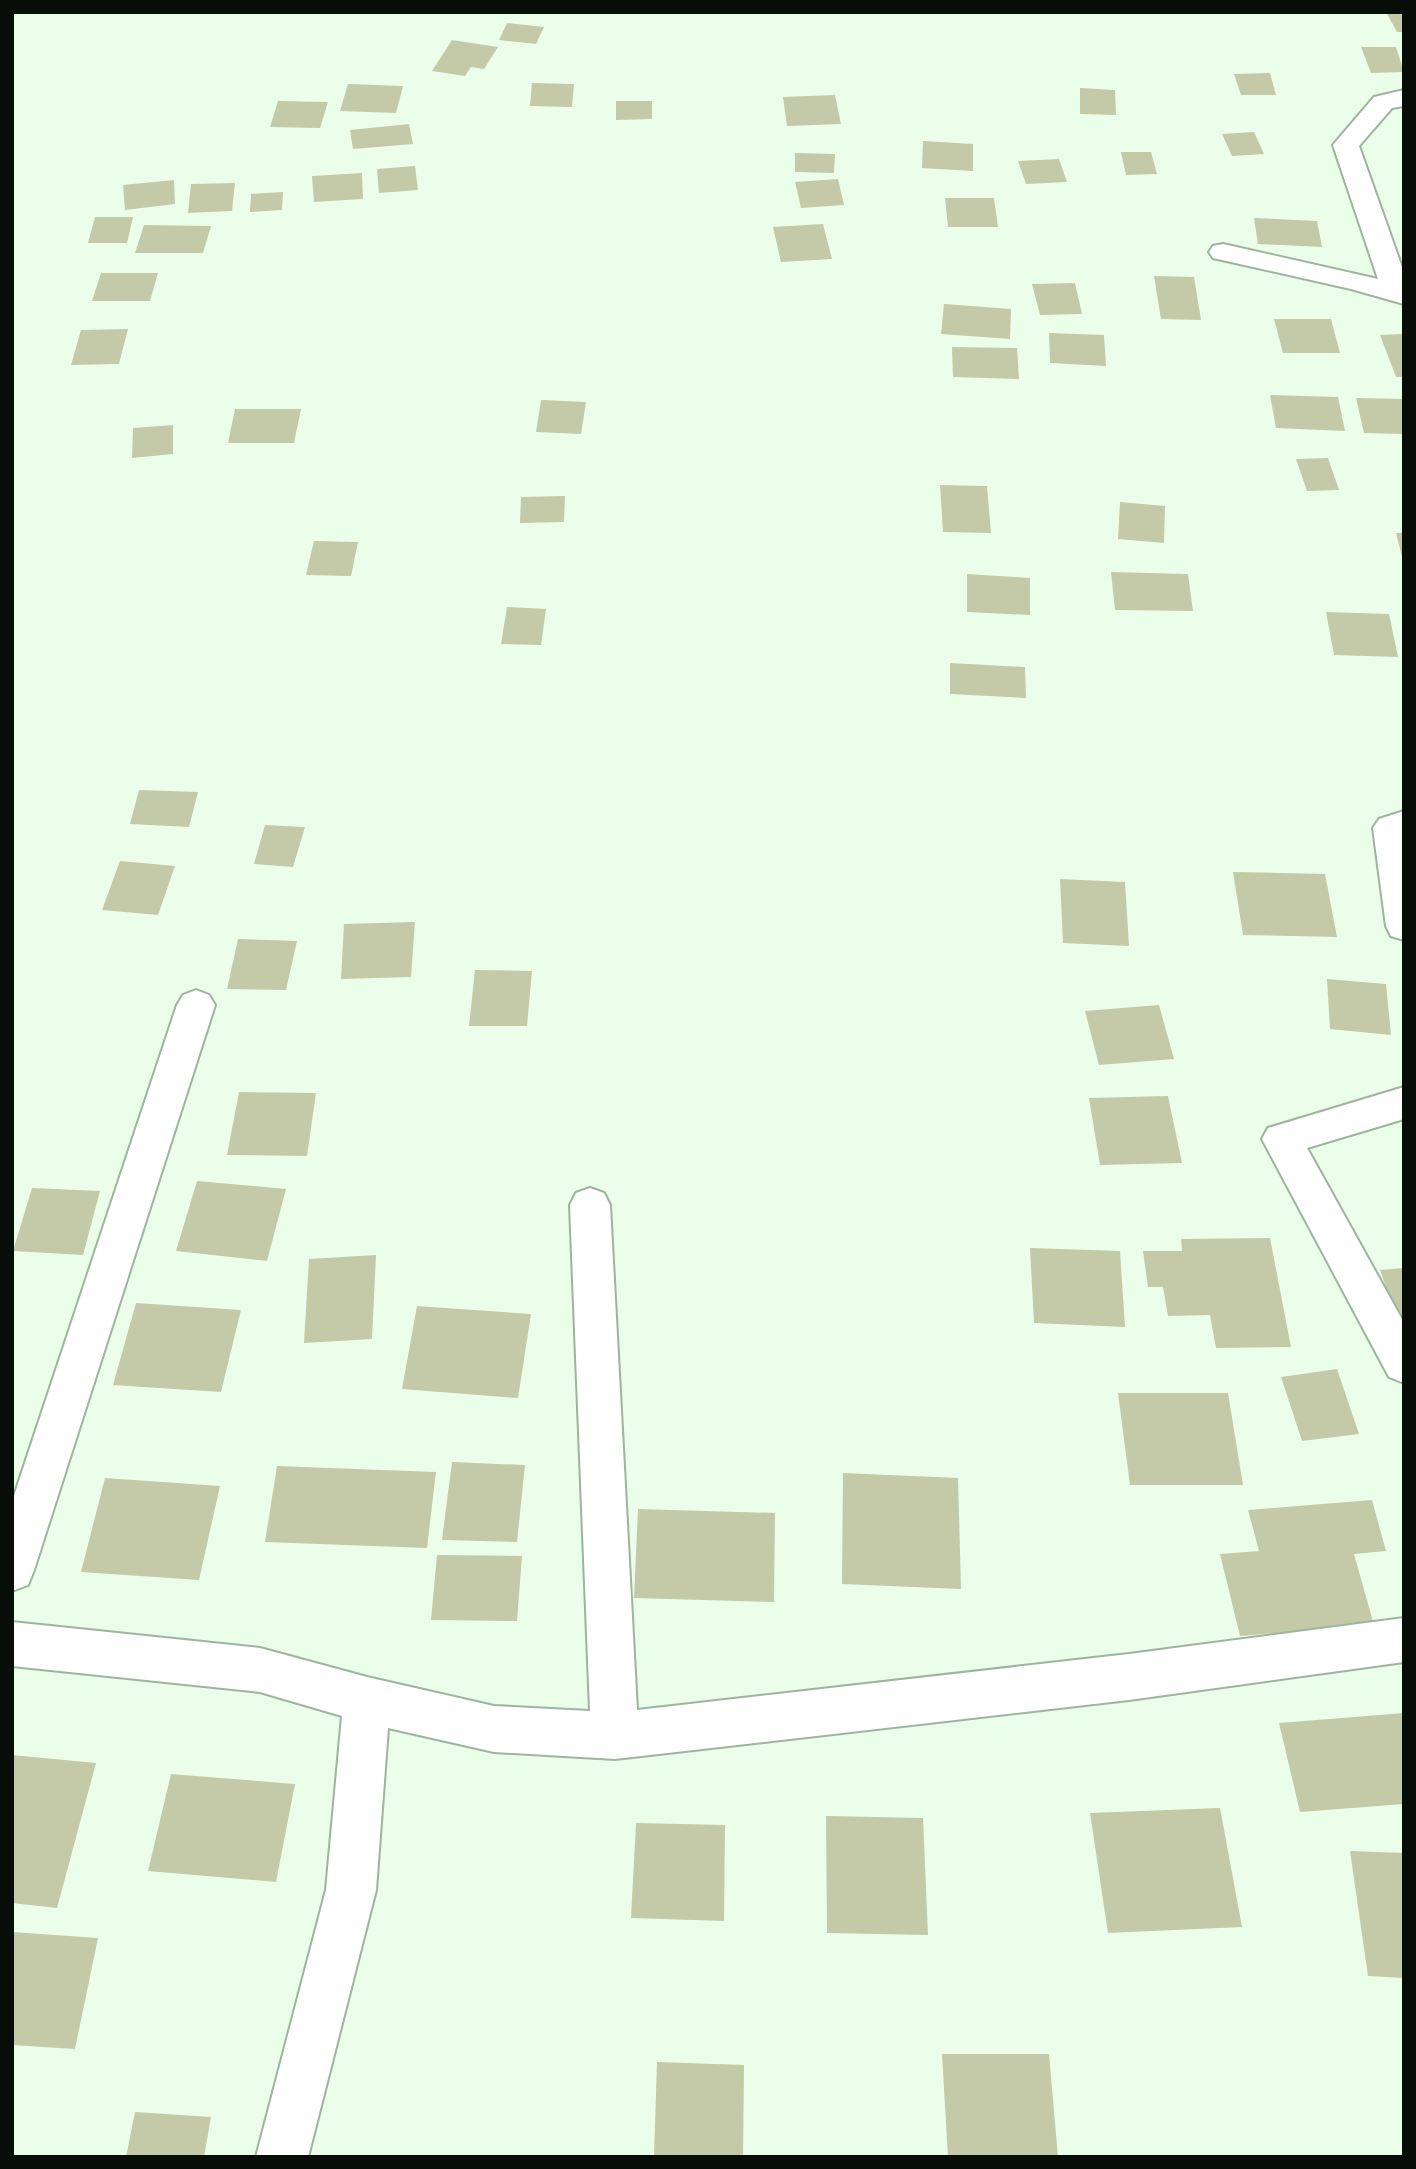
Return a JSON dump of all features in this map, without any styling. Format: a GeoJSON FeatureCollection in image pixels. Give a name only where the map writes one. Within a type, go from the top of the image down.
{"type":"FeatureCollection","features":[{"type":"Feature","properties":{"kind":"street"},"geometry":{"type":"LineString","coordinates":[[1400,295],[1346,145],[1383,102],[1404,98]]}},
{"type":"Feature","properties":{"kind":"street"},"geometry":{"type":"LineString","coordinates":[[1223,252],[1358,282],[1400,295]]}},
{"type":"Feature","properties":{"kind":"street"},"geometry":{"type":"LineString","coordinates":[[1404,824],[1391,828],[1404,926]]}},
{"type":"Feature","properties":{"kind":"street"},"geometry":{"type":"LineString","coordinates":[[12,1570],[196,1005]]}},
{"type":"Feature","properties":{"kind":"street"},"geometry":{"type":"LineString","coordinates":[[1404,1103],[1282,1139],[1404,1364]]}},
{"type":"Feature","properties":{"kind":"street"},"geometry":{"type":"LineString","coordinates":[[590,1205],[615,1736]]}},
{"type":"Feature","properties":{"kind":"street"},"geometry":{"type":"LineString","coordinates":[[12,1644],[260,1671],[367,1700],[494,1728],[615,1736],[1142,1676],[1404,1640]]}},
{"type":"Feature","properties":{"kind":"street"},"geometry":{"type":"LineString","coordinates":[[282,2157],[351,1890],[367,1700]]}},
{"type":"Feature","properties":{"kind":"building"},"geometry":{"type":"Polygon","coordinates":[[[1386,12],[1404,12],[1404,32],[1397,32],[1386,12]]]}},
{"type":"Feature","properties":{"kind":"building"},"geometry":{"type":"Polygon","coordinates":[[[507,23],[544,27],[536,44],[499,40],[507,23]]]}},
{"type":"Feature","properties":{"kind":"building"},"geometry":{"type":"Polygon","coordinates":[[[452,40],[498,47],[484,69],[471,67],[465,76],[432,71],[452,40]]]}},
{"type":"Feature","properties":{"kind":"building"},"geometry":{"type":"Polygon","coordinates":[[[1361,47],[1396,47],[1404,72],[1371,73],[1361,47]]]}},
{"type":"Feature","properties":{"kind":"building"},"geometry":{"type":"Polygon","coordinates":[[[1270,73],[1276,95],[1241,95],[1234,74],[1270,73]]]}},
{"type":"Feature","properties":{"kind":"building"},"geometry":{"type":"Polygon","coordinates":[[[532,83],[574,84],[572,107],[530,106],[532,83]]]}},
{"type":"Feature","properties":{"kind":"building"},"geometry":{"type":"Polygon","coordinates":[[[348,84],[403,86],[396,113],[340,111],[348,84]]]}},
{"type":"Feature","properties":{"kind":"building"},"geometry":{"type":"Polygon","coordinates":[[[1080,88],[1115,90],[1116,115],[1080,114],[1080,88]]]}},
{"type":"Feature","properties":{"kind":"building"},"geometry":{"type":"Polygon","coordinates":[[[835,95],[841,124],[787,126],[783,97],[835,95]]]}},
{"type":"Feature","properties":{"kind":"building"},"geometry":{"type":"Polygon","coordinates":[[[278,101],[328,102],[320,128],[270,127],[278,101]]]}},
{"type":"Feature","properties":{"kind":"building"},"geometry":{"type":"Polygon","coordinates":[[[616,101],[652,101],[652,119],[616,120],[616,101]]]}},
{"type":"Feature","properties":{"kind":"building"},"geometry":{"type":"Polygon","coordinates":[[[409,124],[413,144],[353,149],[350,130],[409,124]]]}},
{"type":"Feature","properties":{"kind":"building"},"geometry":{"type":"Polygon","coordinates":[[[1254,132],[1264,154],[1232,156],[1222,134],[1254,132]]]}},
{"type":"Feature","properties":{"kind":"building"},"geometry":{"type":"Polygon","coordinates":[[[923,141],[973,144],[973,171],[922,168],[923,141]]]}},
{"type":"Feature","properties":{"kind":"building"},"geometry":{"type":"Polygon","coordinates":[[[1121,152],[1151,152],[1157,174],[1126,175],[1121,152]]]}},
{"type":"Feature","properties":{"kind":"building"},"geometry":{"type":"Polygon","coordinates":[[[795,153],[835,154],[834,173],[795,172],[795,153]]]}},
{"type":"Feature","properties":{"kind":"building"},"geometry":{"type":"Polygon","coordinates":[[[1059,159],[1067,182],[1026,184],[1018,161],[1059,159]]]}},
{"type":"Feature","properties":{"kind":"building"},"geometry":{"type":"Polygon","coordinates":[[[415,166],[418,190],[379,193],[377,169],[415,166]]]}},
{"type":"Feature","properties":{"kind":"building"},"geometry":{"type":"Polygon","coordinates":[[[362,173],[363,199],[314,202],[312,176],[362,173]]]}},
{"type":"Feature","properties":{"kind":"building"},"geometry":{"type":"Polygon","coordinates":[[[838,179],[844,205],[801,208],[795,182],[838,179]]]}},
{"type":"Feature","properties":{"kind":"building"},"geometry":{"type":"Polygon","coordinates":[[[174,180],[175,204],[125,210],[123,185],[174,180]]]}},
{"type":"Feature","properties":{"kind":"building"},"geometry":{"type":"Polygon","coordinates":[[[235,183],[232,211],[188,213],[191,184],[235,183]]]}},
{"type":"Feature","properties":{"kind":"building"},"geometry":{"type":"Polygon","coordinates":[[[283,192],[282,210],[250,212],[251,194],[283,192]]]}},
{"type":"Feature","properties":{"kind":"building"},"geometry":{"type":"Polygon","coordinates":[[[945,198],[994,198],[998,227],[948,227],[945,198]]]}},
{"type":"Feature","properties":{"kind":"building"},"geometry":{"type":"Polygon","coordinates":[[[95,217],[133,217],[127,243],[88,243],[95,217]]]}},
{"type":"Feature","properties":{"kind":"building"},"geometry":{"type":"Polygon","coordinates":[[[1254,218],[1317,221],[1322,247],[1258,244],[1254,218]]]}},
{"type":"Feature","properties":{"kind":"building"},"geometry":{"type":"Polygon","coordinates":[[[823,224],[832,259],[781,262],[773,227],[823,224]]]}},
{"type":"Feature","properties":{"kind":"building"},"geometry":{"type":"Polygon","coordinates":[[[144,225],[211,226],[203,253],[135,253],[144,225]]]}},
{"type":"Feature","properties":{"kind":"building"},"geometry":{"type":"Polygon","coordinates":[[[101,273],[158,273],[150,301],[92,301],[101,273]]]}},
{"type":"Feature","properties":{"kind":"building"},"geometry":{"type":"Polygon","coordinates":[[[1154,276],[1194,277],[1201,320],[1161,319],[1154,276]]]}},
{"type":"Feature","properties":{"kind":"building"},"geometry":{"type":"Polygon","coordinates":[[[1075,283],[1082,314],[1040,315],[1032,284],[1075,283]]]}},
{"type":"Feature","properties":{"kind":"building"},"geometry":{"type":"Polygon","coordinates":[[[944,304],[1011,309],[1010,339],[941,334],[944,304]]]}},
{"type":"Feature","properties":{"kind":"building"},"geometry":{"type":"Polygon","coordinates":[[[1274,319],[1331,319],[1340,353],[1283,353],[1274,319]]]}},
{"type":"Feature","properties":{"kind":"building"},"geometry":{"type":"Polygon","coordinates":[[[128,329],[119,364],[71,365],[81,330],[128,329]]]}},
{"type":"Feature","properties":{"kind":"building"},"geometry":{"type":"Polygon","coordinates":[[[1049,333],[1104,335],[1106,366],[1050,363],[1049,333]]]}},
{"type":"Feature","properties":{"kind":"building"},"geometry":{"type":"Polygon","coordinates":[[[1404,334],[1404,377],[1396,377],[1380,335],[1404,334]]]}},
{"type":"Feature","properties":{"kind":"building"},"geometry":{"type":"Polygon","coordinates":[[[952,347],[1017,348],[1019,379],[953,377],[952,347]]]}},
{"type":"Feature","properties":{"kind":"building"},"geometry":{"type":"Polygon","coordinates":[[[1270,395],[1338,397],[1345,431],[1276,428],[1270,395]]]}},
{"type":"Feature","properties":{"kind":"building"},"geometry":{"type":"Polygon","coordinates":[[[1356,398],[1404,399],[1404,434],[1364,433],[1356,398]]]}},
{"type":"Feature","properties":{"kind":"building"},"geometry":{"type":"Polygon","coordinates":[[[541,400],[586,402],[581,434],[536,432],[541,400]]]}},
{"type":"Feature","properties":{"kind":"building"},"geometry":{"type":"Polygon","coordinates":[[[235,409],[301,409],[294,443],[228,443],[235,409]]]}},
{"type":"Feature","properties":{"kind":"building"},"geometry":{"type":"Polygon","coordinates":[[[173,425],[173,454],[132,458],[133,428],[173,425]]]}},
{"type":"Feature","properties":{"kind":"building"},"geometry":{"type":"Polygon","coordinates":[[[1328,458],[1339,490],[1307,491],[1296,459],[1328,458]]]}},
{"type":"Feature","properties":{"kind":"building"},"geometry":{"type":"Polygon","coordinates":[[[940,485],[987,486],[991,533],[943,532],[940,485]]]}},
{"type":"Feature","properties":{"kind":"building"},"geometry":{"type":"Polygon","coordinates":[[[565,496],[564,522],[520,523],[521,497],[565,496]]]}},
{"type":"Feature","properties":{"kind":"building"},"geometry":{"type":"Polygon","coordinates":[[[1120,502],[1165,506],[1164,543],[1118,539],[1120,502]]]}},
{"type":"Feature","properties":{"kind":"building"},"geometry":{"type":"Polygon","coordinates":[[[1396,533],[1404,533],[1404,561],[1403,561],[1396,533]]]}},
{"type":"Feature","properties":{"kind":"building"},"geometry":{"type":"Polygon","coordinates":[[[314,541],[358,542],[351,576],[306,575],[314,541]]]}},
{"type":"Feature","properties":{"kind":"building"},"geometry":{"type":"Polygon","coordinates":[[[1111,572],[1188,574],[1193,611],[1115,610],[1111,572]]]}},
{"type":"Feature","properties":{"kind":"building"},"geometry":{"type":"Polygon","coordinates":[[[967,574],[1030,578],[1030,615],[967,612],[967,574]]]}},
{"type":"Feature","properties":{"kind":"building"},"geometry":{"type":"Polygon","coordinates":[[[507,607],[546,609],[541,645],[501,644],[507,607]]]}},
{"type":"Feature","properties":{"kind":"building"},"geometry":{"type":"Polygon","coordinates":[[[1326,612],[1389,614],[1398,657],[1334,655],[1326,612]]]}},
{"type":"Feature","properties":{"kind":"building"},"geometry":{"type":"Polygon","coordinates":[[[950,663],[1025,667],[1026,698],[950,694],[950,663]]]}},
{"type":"Feature","properties":{"kind":"building"},"geometry":{"type":"Polygon","coordinates":[[[139,790],[198,792],[189,827],[130,824],[139,790]]]}},
{"type":"Feature","properties":{"kind":"building"},"geometry":{"type":"Polygon","coordinates":[[[265,825],[305,827],[293,867],[254,864],[265,825]]]}},
{"type":"Feature","properties":{"kind":"building"},"geometry":{"type":"Polygon","coordinates":[[[120,861],[175,866],[158,915],[102,910],[120,861]]]}},
{"type":"Feature","properties":{"kind":"building"},"geometry":{"type":"Polygon","coordinates":[[[1233,872],[1325,874],[1337,937],[1243,935],[1233,872]]]}},
{"type":"Feature","properties":{"kind":"building"},"geometry":{"type":"Polygon","coordinates":[[[1060,879],[1125,882],[1129,946],[1063,943],[1060,879]]]}},
{"type":"Feature","properties":{"kind":"building"},"geometry":{"type":"Polygon","coordinates":[[[415,922],[411,977],[341,979],[344,924],[415,922]]]}},
{"type":"Feature","properties":{"kind":"building"},"geometry":{"type":"Polygon","coordinates":[[[238,939],[297,941],[286,990],[227,989],[238,939]]]}},
{"type":"Feature","properties":{"kind":"building"},"geometry":{"type":"Polygon","coordinates":[[[475,970],[532,971],[527,1026],[469,1026],[475,970]]]}},
{"type":"Feature","properties":{"kind":"building"},"geometry":{"type":"Polygon","coordinates":[[[1327,979],[1386,984],[1391,1035],[1330,1029],[1327,979]]]}},
{"type":"Feature","properties":{"kind":"building"},"geometry":{"type":"Polygon","coordinates":[[[1159,1005],[1174,1059],[1099,1065],[1085,1011],[1159,1005]]]}},
{"type":"Feature","properties":{"kind":"building"},"geometry":{"type":"Polygon","coordinates":[[[239,1092],[316,1093],[307,1156],[227,1155],[239,1092]]]}},
{"type":"Feature","properties":{"kind":"building"},"geometry":{"type":"Polygon","coordinates":[[[1168,1096],[1182,1163],[1100,1165],[1089,1098],[1168,1096]]]}},
{"type":"Feature","properties":{"kind":"building"},"geometry":{"type":"Polygon","coordinates":[[[197,1181],[286,1189],[267,1261],[176,1251],[197,1181]]]}},
{"type":"Feature","properties":{"kind":"building"},"geometry":{"type":"Polygon","coordinates":[[[32,1188],[100,1191],[83,1255],[13,1251],[32,1188]]]}},
{"type":"Feature","properties":{"kind":"building"},"geometry":{"type":"Polygon","coordinates":[[[1270,1238],[1291,1347],[1216,1348],[1210,1315],[1168,1316],[1163,1287],[1148,1287],[1143,1251],[1182,1251],[1181,1239],[1270,1238]]]}},
{"type":"Feature","properties":{"kind":"building"},"geometry":{"type":"Polygon","coordinates":[[[1030,1248],[1120,1251],[1125,1327],[1034,1323],[1030,1248]]]}},
{"type":"Feature","properties":{"kind":"building"},"geometry":{"type":"Polygon","coordinates":[[[376,1255],[372,1339],[304,1343],[309,1259],[376,1255]]]}},
{"type":"Feature","properties":{"kind":"building"},"geometry":{"type":"Polygon","coordinates":[[[1404,1268],[1404,1324],[1399,1325],[1380,1270],[1404,1268]]]}},
{"type":"Feature","properties":{"kind":"building"},"geometry":{"type":"Polygon","coordinates":[[[136,1303],[241,1310],[221,1392],[113,1385],[136,1303]]]}},
{"type":"Feature","properties":{"kind":"building"},"geometry":{"type":"Polygon","coordinates":[[[417,1306],[531,1314],[518,1398],[402,1389],[417,1306]]]}},
{"type":"Feature","properties":{"kind":"building"},"geometry":{"type":"Polygon","coordinates":[[[1337,1369],[1359,1434],[1302,1441],[1281,1377],[1337,1369]]]}},
{"type":"Feature","properties":{"kind":"building"},"geometry":{"type":"Polygon","coordinates":[[[1118,1393],[1228,1393],[1243,1485],[1130,1485],[1118,1393]]]}},
{"type":"Feature","properties":{"kind":"building"},"geometry":{"type":"Polygon","coordinates":[[[452,1462],[525,1465],[517,1542],[442,1540],[452,1462]]]}},
{"type":"Feature","properties":{"kind":"building"},"geometry":{"type":"Polygon","coordinates":[[[277,1466],[436,1472],[427,1548],[265,1542],[277,1466]]]}},
{"type":"Feature","properties":{"kind":"building"},"geometry":{"type":"Polygon","coordinates":[[[843,1473],[958,1478],[961,1589],[842,1584],[843,1473]]]}},
{"type":"Feature","properties":{"kind":"building"},"geometry":{"type":"Polygon","coordinates":[[[105,1478],[220,1486],[199,1580],[81,1572],[105,1478]]]}},
{"type":"Feature","properties":{"kind":"building"},"geometry":{"type":"Polygon","coordinates":[[[1372,1500],[1386,1551],[1354,1554],[1374,1625],[1240,1636],[1220,1554],[1259,1551],[1248,1510],[1372,1500]]]}},
{"type":"Feature","properties":{"kind":"building"},"geometry":{"type":"Polygon","coordinates":[[[638,1509],[775,1513],[774,1602],[634,1598],[638,1509]]]}},
{"type":"Feature","properties":{"kind":"building"},"geometry":{"type":"Polygon","coordinates":[[[437,1555],[522,1556],[517,1621],[431,1620],[437,1555]]]}},
{"type":"Feature","properties":{"kind":"building"},"geometry":{"type":"Polygon","coordinates":[[[1404,1713],[1404,1804],[1300,1812],[1279,1723],[1404,1713]]]}},
{"type":"Feature","properties":{"kind":"building"},"geometry":{"type":"Polygon","coordinates":[[[12,1755],[96,1763],[57,1908],[12,1903],[12,1755]]]}},
{"type":"Feature","properties":{"kind":"building"},"geometry":{"type":"Polygon","coordinates":[[[171,1774],[295,1784],[276,1882],[148,1871],[171,1774]]]}},
{"type":"Feature","properties":{"kind":"building"},"geometry":{"type":"Polygon","coordinates":[[[1220,1808],[1242,1927],[1108,1933],[1090,1813],[1220,1808]]]}},
{"type":"Feature","properties":{"kind":"building"},"geometry":{"type":"Polygon","coordinates":[[[826,1816],[923,1818],[928,1935],[827,1933],[826,1816]]]}},
{"type":"Feature","properties":{"kind":"building"},"geometry":{"type":"Polygon","coordinates":[[[636,1823],[725,1825],[724,1921],[631,1918],[636,1823]]]}},
{"type":"Feature","properties":{"kind":"building"},"geometry":{"type":"Polygon","coordinates":[[[1350,1851],[1404,1853],[1404,1978],[1368,1976],[1350,1851]]]}},
{"type":"Feature","properties":{"kind":"building"},"geometry":{"type":"Polygon","coordinates":[[[12,1932],[98,1938],[75,2049],[12,2045],[12,1932]]]}},
{"type":"Feature","properties":{"kind":"building"},"geometry":{"type":"Polygon","coordinates":[[[942,2054],[1049,2054],[1058,2157],[948,2157],[942,2054]]]}},
{"type":"Feature","properties":{"kind":"building"},"geometry":{"type":"Polygon","coordinates":[[[657,2062],[744,2065],[743,2157],[654,2157],[657,2062]]]}},
{"type":"Feature","properties":{"kind":"building"},"geometry":{"type":"Polygon","coordinates":[[[135,2112],[211,2117],[204,2157],[126,2157],[135,2112]]]}}]}
